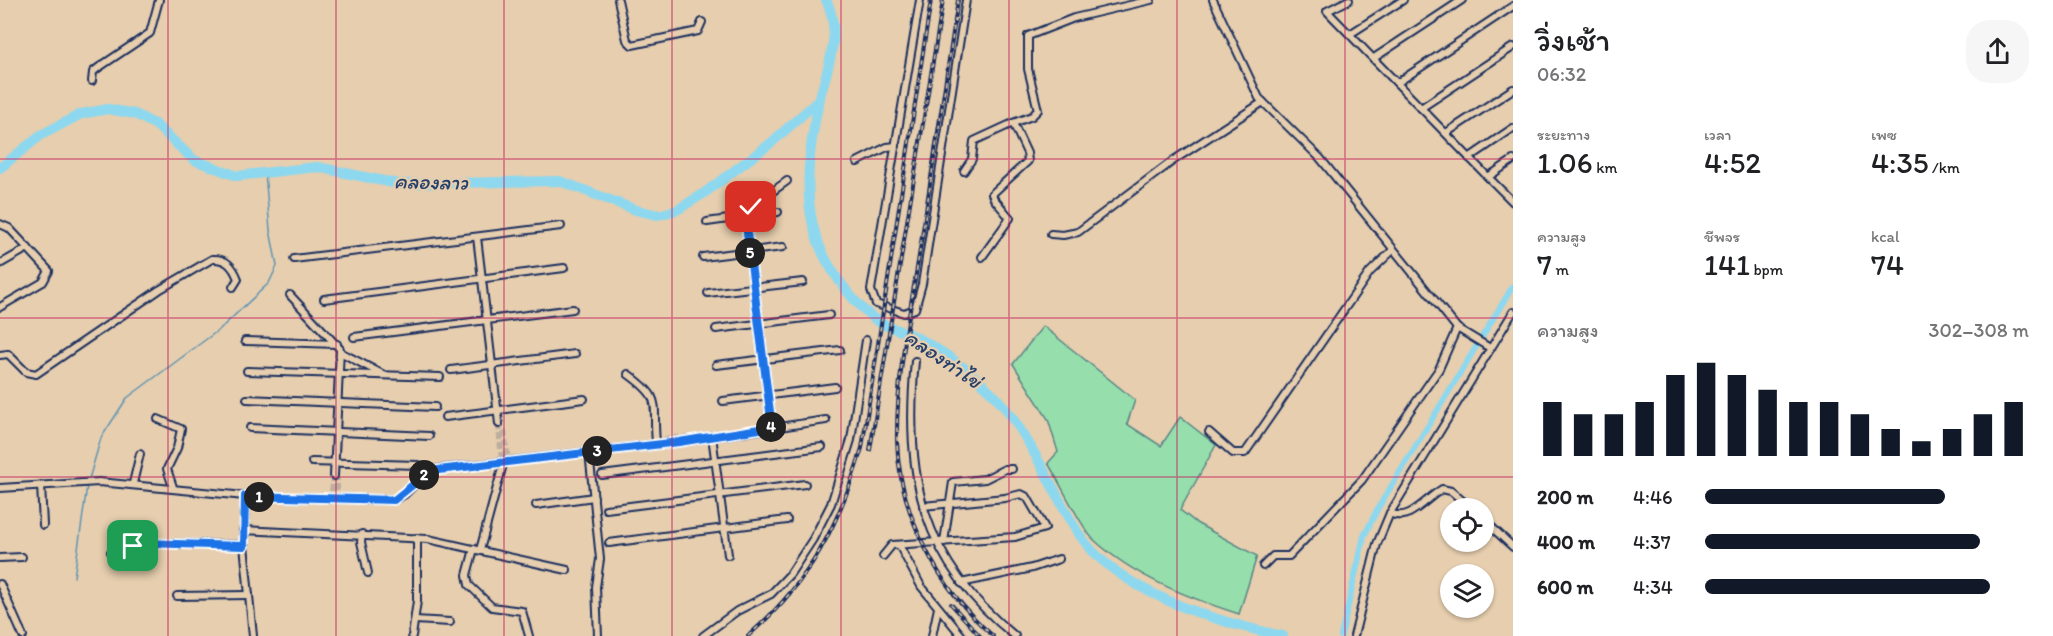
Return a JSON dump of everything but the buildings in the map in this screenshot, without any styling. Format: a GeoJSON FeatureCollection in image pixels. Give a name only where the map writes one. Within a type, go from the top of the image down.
{"type":"FeatureCollection","features":[{"type":"Feature","properties":{"kind":"street"},"geometry":{"type":"LineString","coordinates":[[92,81],[93,72],[150,33],[159,0]]}},
{"type":"Feature","properties":{"kind":"street"},"geometry":{"type":"LineString","coordinates":[[618,0],[627,40],[632,45],[698,31],[702,22]]}},
{"type":"Feature","properties":{"kind":"street"},"geometry":{"type":"LineString","coordinates":[[920,0],[871,297],[876,304],[909,313],[915,309],[922,284],[966,0]]}},
{"type":"Feature","properties":{"kind":"street"},"geometry":{"type":"LineString","coordinates":[[964,171],[972,159],[974,141],[1038,110],[1028,69],[1028,36],[1074,18],[1151,0]]}},
{"type":"Feature","properties":{"kind":"street"},"geometry":{"type":"LineString","coordinates":[[1213,0],[1241,63],[1263,102],[1320,158],[1457,327],[1488,347]]}},
{"type":"Feature","properties":{"kind":"street"},"geometry":{"type":"LineString","coordinates":[[1349,0],[1328,11],[1513,202]]}},
{"type":"Feature","properties":{"kind":"street"},"geometry":{"type":"LineString","coordinates":[[1350,34],[1403,0]]}},
{"type":"Feature","properties":{"kind":"street"},"geometry":{"type":"LineString","coordinates":[[1374,58],[1462,0]]}},
{"type":"Feature","properties":{"kind":"street"},"geometry":{"type":"LineString","coordinates":[[1397,83],[1513,6]]}},
{"type":"Feature","properties":{"kind":"street"},"geometry":{"type":"LineString","coordinates":[[1421,108],[1513,48]]}},
{"type":"Feature","properties":{"kind":"street"},"geometry":{"type":"LineString","coordinates":[[1446,133],[1513,89]]}},
{"type":"Feature","properties":{"kind":"street"},"geometry":{"type":"LineString","coordinates":[[1051,234],[1063,236],[1078,232],[1174,160],[1263,102]]}},
{"type":"Feature","properties":{"kind":"street"},"geometry":{"type":"LineString","coordinates":[[982,257],[1010,218],[992,194],[1004,180],[1028,161],[1027,153],[1013,123]]}},
{"type":"Feature","properties":{"kind":"street"},"geometry":{"type":"LineString","coordinates":[[1469,158],[1513,128]]}},
{"type":"Feature","properties":{"kind":"street"},"geometry":{"type":"LineString","coordinates":[[857,162],[887,147],[896,146]]}},
{"type":"Feature","properties":{"kind":"street"},"geometry":{"type":"LineString","coordinates":[[1488,177],[1513,160]]}},
{"type":"Feature","properties":{"kind":"street"},"geometry":{"type":"LineString","coordinates":[[772,427],[745,217],[751,207],[787,182]]}},
{"type":"Feature","properties":{"kind":"street"},"geometry":{"type":"LineString","coordinates":[[708,222],[778,212]]}},
{"type":"Feature","properties":{"kind":"street"},"geometry":{"type":"LineString","coordinates":[[0,224],[5,225],[48,268],[49,275],[43,282],[0,307]]}},
{"type":"Feature","properties":{"kind":"street"},"geometry":{"type":"LineString","coordinates":[[294,259],[561,226]]}},
{"type":"Feature","properties":{"kind":"street"},"geometry":{"type":"LineString","coordinates":[[477,237],[500,424]]}},
{"type":"Feature","properties":{"kind":"street"},"geometry":{"type":"LineString","coordinates":[[703,257],[783,247]]}},
{"type":"Feature","properties":{"kind":"street"},"geometry":{"type":"LineString","coordinates":[[0,264],[28,248]]}},
{"type":"Feature","properties":{"kind":"street"},"geometry":{"type":"LineString","coordinates":[[1209,432],[1233,453],[1245,453],[1370,272],[1393,250]]}},
{"type":"Feature","properties":{"kind":"street"},"geometry":{"type":"LineString","coordinates":[[0,355],[9,354],[26,372],[36,374],[159,290],[212,259],[219,259],[232,267],[238,279],[233,287]]}},
{"type":"Feature","properties":{"kind":"street"},"geometry":{"type":"LineString","coordinates":[[324,299],[564,268]]}},
{"type":"Feature","properties":{"kind":"street"},"geometry":{"type":"LineString","coordinates":[[708,293],[803,282]]}},
{"type":"Feature","properties":{"kind":"street"},"geometry":{"type":"LineString","coordinates":[[290,295],[337,344],[340,352],[334,476]]}},
{"type":"Feature","properties":{"kind":"street"},"geometry":{"type":"LineString","coordinates":[[354,337],[573,309]]}},
{"type":"Feature","properties":{"kind":"street"},"geometry":{"type":"LineString","coordinates":[[1353,636],[1377,544],[1390,513],[1488,347],[1513,312]]}},
{"type":"Feature","properties":{"kind":"street"},"geometry":{"type":"LineString","coordinates":[[716,329],[830,315]]}},
{"type":"Feature","properties":{"kind":"street"},"geometry":{"type":"LineString","coordinates":[[1263,566],[1273,556],[1289,556],[1362,480],[1439,369],[1457,327]]}},
{"type":"Feature","properties":{"kind":"street"},"geometry":{"type":"LineString","coordinates":[[703,636],[737,611],[776,590],[790,574],[813,539],[831,504],[850,440],[866,340]]}},
{"type":"Feature","properties":{"kind":"street"},"geometry":{"type":"LineString","coordinates":[[245,341],[337,344]]}},
{"type":"Feature","properties":{"kind":"street"},"geometry":{"type":"LineString","coordinates":[[716,365],[840,350]]}},
{"type":"Feature","properties":{"kind":"street"},"geometry":{"type":"LineString","coordinates":[[340,352],[385,375]]}},
{"type":"Feature","properties":{"kind":"street"},"geometry":{"type":"LineString","coordinates":[[451,370],[575,354]]}},
{"type":"Feature","properties":{"kind":"street"},"geometry":{"type":"LineString","coordinates":[[915,361],[911,440],[923,506],[935,541],[961,583],[1015,636]]}},
{"type":"Feature","properties":{"kind":"street"},"geometry":{"type":"LineString","coordinates":[[247,371],[440,377]]}},
{"type":"Feature","properties":{"kind":"street"},"geometry":{"type":"LineString","coordinates":[[628,374],[648,389],[656,400],[654,420],[656,442]]}},
{"type":"Feature","properties":{"kind":"street"},"geometry":{"type":"LineString","coordinates":[[723,401],[835,387]]}},
{"type":"Feature","properties":{"kind":"street"},"geometry":{"type":"LineString","coordinates":[[247,399],[435,407]]}},
{"type":"Feature","properties":{"kind":"street"},"geometry":{"type":"LineString","coordinates":[[445,417],[584,399]]}},
{"type":"Feature","properties":{"kind":"street"},"geometry":{"type":"LineString","coordinates":[[158,419],[181,429],[167,469],[173,487]]}},
{"type":"Feature","properties":{"kind":"street"},"geometry":{"type":"LineString","coordinates":[[0,488],[99,482],[133,483],[245,496],[394,500],[430,471],[656,442],[679,442],[696,437],[826,420]]}},
{"type":"Feature","properties":{"kind":"street"},"geometry":{"type":"LineString","coordinates":[[250,428],[429,436]]}},
{"type":"Feature","properties":{"kind":"street"},"geometry":{"type":"LineString","coordinates":[[712,435],[728,555]]}},
{"type":"Feature","properties":{"kind":"street"},"geometry":{"type":"LineString","coordinates":[[602,476],[822,447]]}},
{"type":"Feature","properties":{"kind":"street"},"geometry":{"type":"LineString","coordinates":[[589,452],[600,559],[596,587],[598,636]]}},
{"type":"Feature","properties":{"kind":"street"},"geometry":{"type":"LineString","coordinates":[[133,483],[141,454]]}},
{"type":"Feature","properties":{"kind":"street"},"geometry":{"type":"LineString","coordinates":[[504,461],[477,550],[467,574],[469,585],[492,607],[522,611],[529,636]]}},
{"type":"Feature","properties":{"kind":"street"},"geometry":{"type":"LineString","coordinates":[[312,462],[418,465]]}},
{"type":"Feature","properties":{"kind":"street"},"geometry":{"type":"LineString","coordinates":[[944,542],[951,485],[955,480],[985,479],[1005,469],[1012,469]]}},
{"type":"Feature","properties":{"kind":"street"},"geometry":{"type":"LineString","coordinates":[[606,509],[805,484]]}},
{"type":"Feature","properties":{"kind":"street"},"geometry":{"type":"LineString","coordinates":[[41,485],[43,525]]}},
{"type":"Feature","properties":{"kind":"street"},"geometry":{"type":"LineString","coordinates":[[1390,513],[1397,517],[1405,516],[1442,489],[1451,491],[1459,498]]}},
{"type":"Feature","properties":{"kind":"street"},"geometry":{"type":"LineString","coordinates":[[883,556],[887,548],[899,545],[1015,537],[1046,528],[1027,497],[1022,494],[1005,498],[923,506]]}},
{"type":"Feature","properties":{"kind":"street"},"geometry":{"type":"LineString","coordinates":[[245,496],[243,530],[253,636]]}},
{"type":"Feature","properties":{"kind":"street"},"geometry":{"type":"LineString","coordinates":[[536,505],[594,497]]}},
{"type":"Feature","properties":{"kind":"street"},"geometry":{"type":"LineString","coordinates":[[609,543],[787,520]]}},
{"type":"Feature","properties":{"kind":"street"},"geometry":{"type":"LineString","coordinates":[[243,530],[417,538],[567,570]]}},
{"type":"Feature","properties":{"kind":"street"},"geometry":{"type":"LineString","coordinates":[[1494,530],[1513,548]]}},
{"type":"Feature","properties":{"kind":"street"},"geometry":{"type":"LineString","coordinates":[[362,534],[361,542],[368,573]]}},
{"type":"Feature","properties":{"kind":"street"},"geometry":{"type":"LineString","coordinates":[[412,636],[416,620],[417,538]]}},
{"type":"Feature","properties":{"kind":"street"},"geometry":{"type":"LineString","coordinates":[[111,552],[143,543],[244,546]]}},
{"type":"Feature","properties":{"kind":"street"},"geometry":{"type":"LineString","coordinates":[[899,545],[913,574],[962,636]]}},
{"type":"Feature","properties":{"kind":"street"},"geometry":{"type":"LineString","coordinates":[[0,558],[22,557]]}},
{"type":"Feature","properties":{"kind":"street"},"geometry":{"type":"LineString","coordinates":[[961,583],[1038,567],[1059,559]]}},
{"type":"Feature","properties":{"kind":"street"},"geometry":{"type":"LineString","coordinates":[[0,584],[23,636]]}},
{"type":"Feature","properties":{"kind":"street"},"geometry":{"type":"LineString","coordinates":[[177,596],[249,595]]}},
{"type":"Feature","properties":{"kind":"street"},"geometry":{"type":"LineString","coordinates":[[932,636],[938,608]]}},
{"type":"Feature","properties":{"kind":"street"},"geometry":{"type":"LineString","coordinates":[[416,620],[450,622]]}},
{"type":"Feature","properties":{"kind":"green space"},"geometry":{"type":"Polygon","coordinates":[[[1043,326],[1135,400],[1127,424],[1161,446],[1180,417],[1216,445],[1180,510],[1198,524],[1257,556],[1239,614],[1181,593],[1144,575],[1109,552],[1088,533],[1048,463],[1058,452],[1048,419],[1013,364],[1043,326]]]}},
{"type":"Feature","properties":{"kind":"waterway","name":"คลองท่าไข่"},"geometry":{"type":"LineString","coordinates":[[826,0],[833,25],[832,50],[813,134],[808,186],[816,236],[825,258],[839,280],[863,309],[876,320],[914,336],[934,348],[964,368],[991,392],[1027,440],[1077,531],[1094,552],[1116,571],[1141,587],[1198,613],[1283,636]]}},
{"type":"Feature","properties":{"kind":"waterway","name":"คลองลาว"},"geometry":{"type":"LineString","coordinates":[[0,168],[41,135],[81,114],[108,109],[135,114],[156,125],[194,160],[237,176],[317,167],[398,184],[560,181],[636,210],[658,215],[677,210],[703,194],[771,143],[820,99]]}},
{"type":"Feature","properties":{"kind":"waterway"},"geometry":{"type":"LineString","coordinates":[[89,479],[101,438],[127,398],[220,329],[269,283],[277,266],[270,230],[265,173]]}},
{"type":"Feature","properties":{"kind":"waterway"},"geometry":{"type":"LineString","coordinates":[[1341,636],[1364,536],[1378,508],[1513,286]]}},
{"type":"Feature","properties":{"kind":"waterway"},"geometry":{"type":"LineString","coordinates":[[74,577],[87,486]]}},
{"type":"Feature","properties":{"kind":"tunnel"},"geometry":{"type":"LineString","coordinates":[[499,424],[504,432],[508,460]]}},
{"type":"Feature","properties":{"kind":"tunnel"},"geometry":{"type":"LineString","coordinates":[[499,425],[502,461]]}},
{"type":"Feature","properties":{"kind":"tunnel"},"geometry":{"type":"LineString","coordinates":[[656,442],[670,438],[696,437]]}},
{"type":"Feature","properties":{"kind":"tunnel"},"geometry":{"type":"LineString","coordinates":[[334,476],[337,480],[337,499]]}},
{"type":"Feature","properties":{"kind":"tunnel"},"geometry":{"type":"LineString","coordinates":[[331,500],[334,476]]}},
{"type":"Feature","properties":{"kind":"railway"},"geometry":{"type":"LineString","coordinates":[[748,636],[789,595],[820,551],[843,502],[862,448],[931,0]]}},
{"type":"Feature","properties":{"kind":"railway"},"geometry":{"type":"LineString","coordinates":[[870,450],[943,0]]}},
{"type":"Feature","properties":{"kind":"railway"},"geometry":{"type":"LineString","coordinates":[[958,0],[905,342],[899,391],[897,441],[899,469],[905,496],[926,549],[939,573],[956,596],[993,636]]}},
{"type":"Feature","properties":{"kind":"railway"},"geometry":{"type":"LineString","coordinates":[[951,604],[980,636]]}},
{"type":"Feature","properties":{"kind":"route"},"geometry":{"type":"LineString","coordinates":[[133,546],[143,543],[244,546],[245,496],[394,500],[405,494],[430,471],[656,442],[679,442],[696,437],[772,427],[745,217],[751,207]]}}]}
